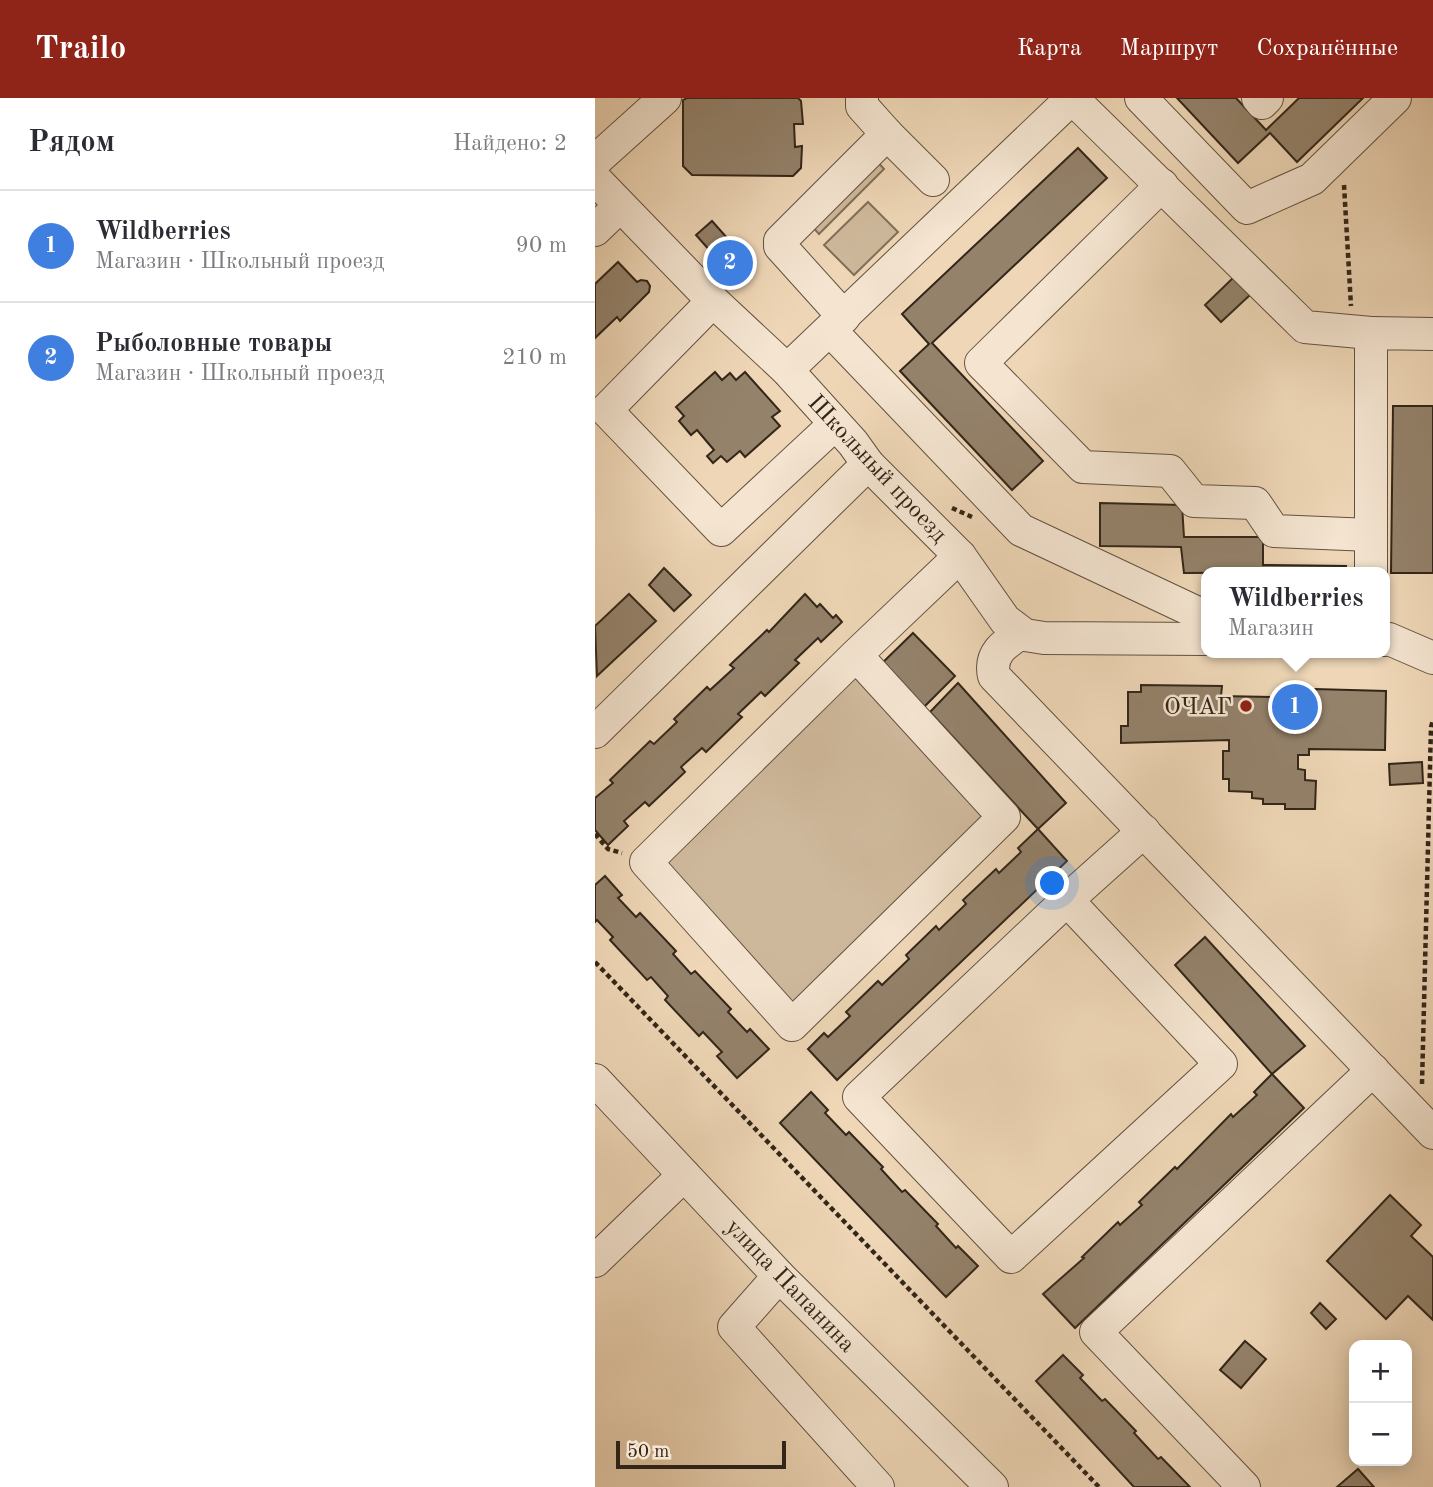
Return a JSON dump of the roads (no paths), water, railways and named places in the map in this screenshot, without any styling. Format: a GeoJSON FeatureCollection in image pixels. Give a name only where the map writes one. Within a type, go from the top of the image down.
{"type":"FeatureCollection","features":[{"type":"Feature","properties":{"kind":"street"},"geometry":{"type":"LineString","coordinates":[[595,162],[665,98]]}},
{"type":"Feature","properties":{"kind":"street"},"geometry":{"type":"LineString","coordinates":[[862,98],[862,106],[933,180]]}},
{"type":"Feature","properties":{"kind":"street"},"geometry":{"type":"LineString","coordinates":[[787,370],[1072,98],[1305,327],[1433,334]]}},
{"type":"Feature","properties":{"kind":"street"},"geometry":{"type":"LineString","coordinates":[[1141,98],[1247,208],[1245,267]]}},
{"type":"Feature","properties":{"kind":"street"},"geometry":{"type":"LineString","coordinates":[[1258,98],[1262,103],[1267,98]]}},
{"type":"Feature","properties":{"kind":"street"},"geometry":{"type":"LineString","coordinates":[[1247,208],[1312,180],[1395,98]]}},
{"type":"Feature","properties":{"kind":"street"},"geometry":{"type":"LineString","coordinates":[[887,134],[780,241],[783,251],[837,324],[1021,530],[1201,615]]}},
{"type":"Feature","properties":{"kind":"street","name":"Школьный проезд"},"geometry":{"type":"LineString","coordinates":[[595,179],[713,301],[787,370],[853,443],[868,464],[960,556],[1005,620],[1021,633]]}},
{"type":"Feature","properties":{"kind":"street"},"geometry":{"type":"LineString","coordinates":[[1162,184],[981,363],[1083,467],[1170,471],[1194,502],[1255,503],[1274,531],[1371,535]]}},
{"type":"Feature","properties":{"kind":"street"},"geometry":{"type":"LineString","coordinates":[[595,230],[620,206]]}},
{"type":"Feature","properties":{"kind":"street"},"geometry":{"type":"LineString","coordinates":[[713,301],[606,410],[721,530],[835,424]]}},
{"type":"Feature","properties":{"kind":"street"},"geometry":{"type":"LineString","coordinates":[[1362,332],[1371,567]]}},
{"type":"Feature","properties":{"kind":"street"},"geometry":{"type":"LineString","coordinates":[[595,732],[868,464]]}},
{"type":"Feature","properties":{"kind":"street"},"geometry":{"type":"LineString","coordinates":[[856,655],[1004,817],[792,1026],[646,862],[856,655],[960,556]]}},
{"type":"Feature","properties":{"kind":"street"},"geometry":{"type":"LineString","coordinates":[[1201,639],[1044,638],[1021,633],[998,650],[992,666],[994,676],[1427,1126]]}},
{"type":"Feature","properties":{"kind":"street"},"geometry":{"type":"LineString","coordinates":[[1390,639],[1433,658]]}},
{"type":"Feature","properties":{"kind":"street"},"geometry":{"type":"LineString","coordinates":[[1067,900],[1221,1063],[1011,1258],[859,1097],[1067,900],[1144,831]]}},
{"type":"Feature","properties":{"kind":"street"},"geometry":{"type":"LineString","coordinates":[[1244,1487],[1096,1332],[1373,1070]]}},
{"type":"Feature","properties":{"kind":"street","name":"улица Папанина"},"geometry":{"type":"LineString","coordinates":[[595,1080],[779,1276],[992,1487]]}},
{"type":"Feature","properties":{"kind":"street"},"geometry":{"type":"LineString","coordinates":[[595,1261],[684,1175]]}},
{"type":"Feature","properties":{"kind":"street"},"geometry":{"type":"LineString","coordinates":[[779,1276],[734,1327],[877,1487]]}},
{"type":"Feature","properties":{"kind":"place","name":"Рыболовные товары"},"geometry":{"type":"Point","coordinates":[730,263]}},
{"type":"Feature","properties":{"kind":"place","name":"ОЧАГ"},"geometry":{"type":"Point","coordinates":[1246,706]}},
{"type":"Feature","properties":{"kind":"place","name":"Wildberries"},"geometry":{"type":"Point","coordinates":[1295,707]}}]}
